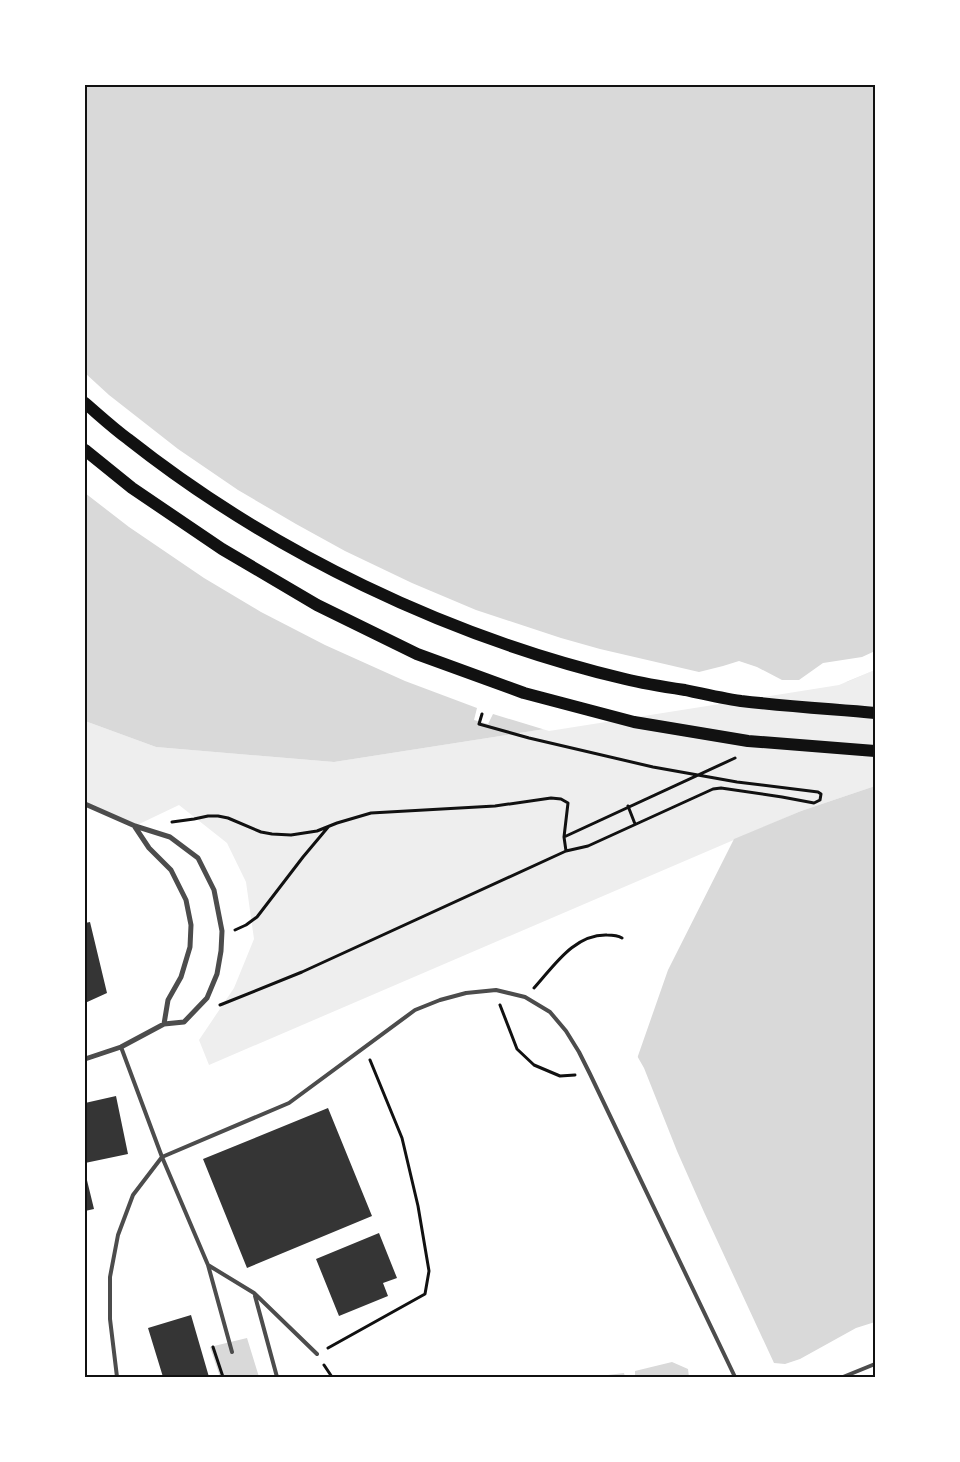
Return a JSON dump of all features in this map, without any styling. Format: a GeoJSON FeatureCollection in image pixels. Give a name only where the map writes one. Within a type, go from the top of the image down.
{"type":"FeatureCollection","features":[{"type":"Feature","properties":{"kind":"main road"},"geometry":{"type":"LineString","coordinates":[[85,403],[128,439],[171,471],[215,502],[261,530],[308,557],[383,595],[461,629],[516,648],[626,679],[740,700],[875,713]]}},
{"type":"Feature","properties":{"kind":"main road"},"geometry":{"type":"LineString","coordinates":[[85,450],[132,488],[222,549],[317,606],[417,654],[524,693],[634,722],[748,741],[875,751]]}},
{"type":"Feature","properties":{"kind":"street"},"geometry":{"type":"LineString","coordinates":[[85,804],[135,826],[170,837],[198,858],[214,890],[222,931],[217,974],[207,998],[184,1022],[164,1024],[121,1047],[85,1058]]}},
{"type":"Feature","properties":{"kind":"street"},"geometry":{"type":"LineString","coordinates":[[135,826],[149,848],[171,870],[186,900],[191,925],[190,946],[181,977],[168,1000],[164,1024]]}},
{"type":"Feature","properties":{"kind":"lane"},"geometry":{"type":"LineString","coordinates":[[117,1377],[110,1319],[110,1277],[118,1234],[133,1195],[162,1157],[289,1103],[415,1010],[440,1000],[466,993],[496,990],[525,997],[550,1012],[566,1031],[579,1052],[735,1377]]}},
{"type":"Feature","properties":{"kind":"lane"},"geometry":{"type":"LineString","coordinates":[[121,1047],[162,1157],[208,1265],[232,1352]]}},
{"type":"Feature","properties":{"kind":"lane"},"geometry":{"type":"LineString","coordinates":[[208,1265],[254,1293],[316,1354]]}},
{"type":"Feature","properties":{"kind":"lane"},"geometry":{"type":"LineString","coordinates":[[254,1293],[277,1377]]}},
{"type":"Feature","properties":{"kind":"lane"},"geometry":{"type":"LineString","coordinates":[[843,1377],[875,1364]]}},
{"type":"Feature","properties":{"kind":"path"},"geometry":{"type":"LineString","coordinates":[[220,1005],[302,972],[566,851],[588,846],[713,789],[721,788],[814,803],[820,800],[821,794],[818,792],[737,782],[653,767],[529,738],[479,724],[482,714]]}},
{"type":"Feature","properties":{"kind":"path"},"geometry":{"type":"LineString","coordinates":[[564,837],[742,755]]}},
{"type":"Feature","properties":{"kind":"path"},"geometry":{"type":"LineString","coordinates":[[135,826],[192,820],[208,816],[228,818],[261,832],[291,835],[317,831],[371,813],[496,806],[561,798],[568,802],[564,837],[566,851]]}},
{"type":"Feature","properties":{"kind":"path"},"geometry":{"type":"LineString","coordinates":[[628,806],[635,824]]}},
{"type":"Feature","properties":{"kind":"path"},"geometry":{"type":"LineString","coordinates":[[222,931],[232,931],[246,925],[257,917],[329,826]]}},
{"type":"Feature","properties":{"kind":"path"},"geometry":{"type":"LineString","coordinates":[[525,997],[574,945],[588,938],[603,935],[622,938]]}},
{"type":"Feature","properties":{"kind":"path"},"geometry":{"type":"LineString","coordinates":[[496,990],[517,1049],[534,1065],[560,1076],[590,1074]]}},
{"type":"Feature","properties":{"kind":"path"},"geometry":{"type":"LineString","coordinates":[[316,1354],[425,1294],[429,1271],[418,1206],[402,1138],[365,1047]]}},
{"type":"Feature","properties":{"kind":"path"},"geometry":{"type":"LineString","coordinates":[[214,1347],[223,1377]]}},
{"type":"Feature","properties":{"kind":"shaded area"},"geometry":{"type":"Polygon","coordinates":[[[85,85],[875,85],[875,670],[847,682],[334,762],[156,747],[85,721],[85,85]]]}},
{"type":"Feature","properties":{"kind":"shaded area"},"geometry":{"type":"Polygon","coordinates":[[[875,670],[875,786],[801,811],[209,1065],[199,1040],[234,988],[254,939],[246,882],[227,843],[179,805],[135,826],[85,804],[85,721],[156,747],[334,762],[847,682],[875,670]]]}},
{"type":"Feature","properties":{"kind":"shaded area"},"geometry":{"type":"Polygon","coordinates":[[[875,786],[875,1340],[771,1373],[632,1073],[668,970],[734,839],[801,811],[875,786]]]}},
{"type":"Feature","properties":{"kind":"shaded area"},"geometry":{"type":"Polygon","coordinates":[[[247,1338],[259,1377],[220,1377],[210,1347],[247,1338]]]}},
{"type":"Feature","properties":{"kind":"shaded area"},"geometry":{"type":"Polygon","coordinates":[[[686,1357],[699,1377],[532,1377],[686,1357]]]}},
{"type":"Feature","properties":{"kind":"pier"},"geometry":{"type":"Polygon","coordinates":[[[85,373],[109,395],[178,449],[238,490],[345,551],[412,583],[476,610],[600,649],[699,672],[739,661],[757,667],[782,680],[799,680],[823,663],[862,657],[875,651],[875,670],[839,685],[549,731],[493,714],[488,724],[474,720],[477,708],[405,681],[325,645],[261,612],[204,578],[129,527],[85,493],[85,373]]]}},
{"type":"Feature","properties":{"kind":"pier"},"geometry":{"type":"Polygon","coordinates":[[[636,1054],[644,1068],[704,1212],[774,1363],[785,1364],[800,1359],[856,1328],[875,1322],[875,1343],[789,1376],[770,1375],[757,1361],[630,1074],[636,1054]]]}},
{"type":"Feature","properties":{"kind":"pier"},"geometry":{"type":"Polygon","coordinates":[[[655,1353],[687,1355],[701,1377],[689,1377],[688,1369],[672,1362],[635,1371],[635,1377],[625,1377],[624,1373],[592,1377],[529,1377],[570,1366],[611,1362],[655,1353]]]}},
{"type":"Feature","properties":{"kind":"building"},"geometry":{"type":"Polygon","coordinates":[[[90,922],[107,993],[85,1003],[85,923],[90,922]]]}},
{"type":"Feature","properties":{"kind":"building"},"geometry":{"type":"Polygon","coordinates":[[[116,1096],[128,1154],[85,1163],[85,1103],[116,1096]]]}},
{"type":"Feature","properties":{"kind":"building"},"geometry":{"type":"Polygon","coordinates":[[[328,1108],[372,1216],[247,1268],[203,1159],[328,1108]]]}},
{"type":"Feature","properties":{"kind":"building"},"geometry":{"type":"Polygon","coordinates":[[[85,1172],[94,1209],[85,1211],[85,1172]]]}},
{"type":"Feature","properties":{"kind":"building"},"geometry":{"type":"Polygon","coordinates":[[[379,1233],[397,1278],[383,1283],[388,1296],[339,1316],[316,1259],[379,1233]]]}},
{"type":"Feature","properties":{"kind":"building"},"geometry":{"type":"Polygon","coordinates":[[[191,1315],[209,1377],[163,1377],[148,1328],[191,1315]]]}}]}
